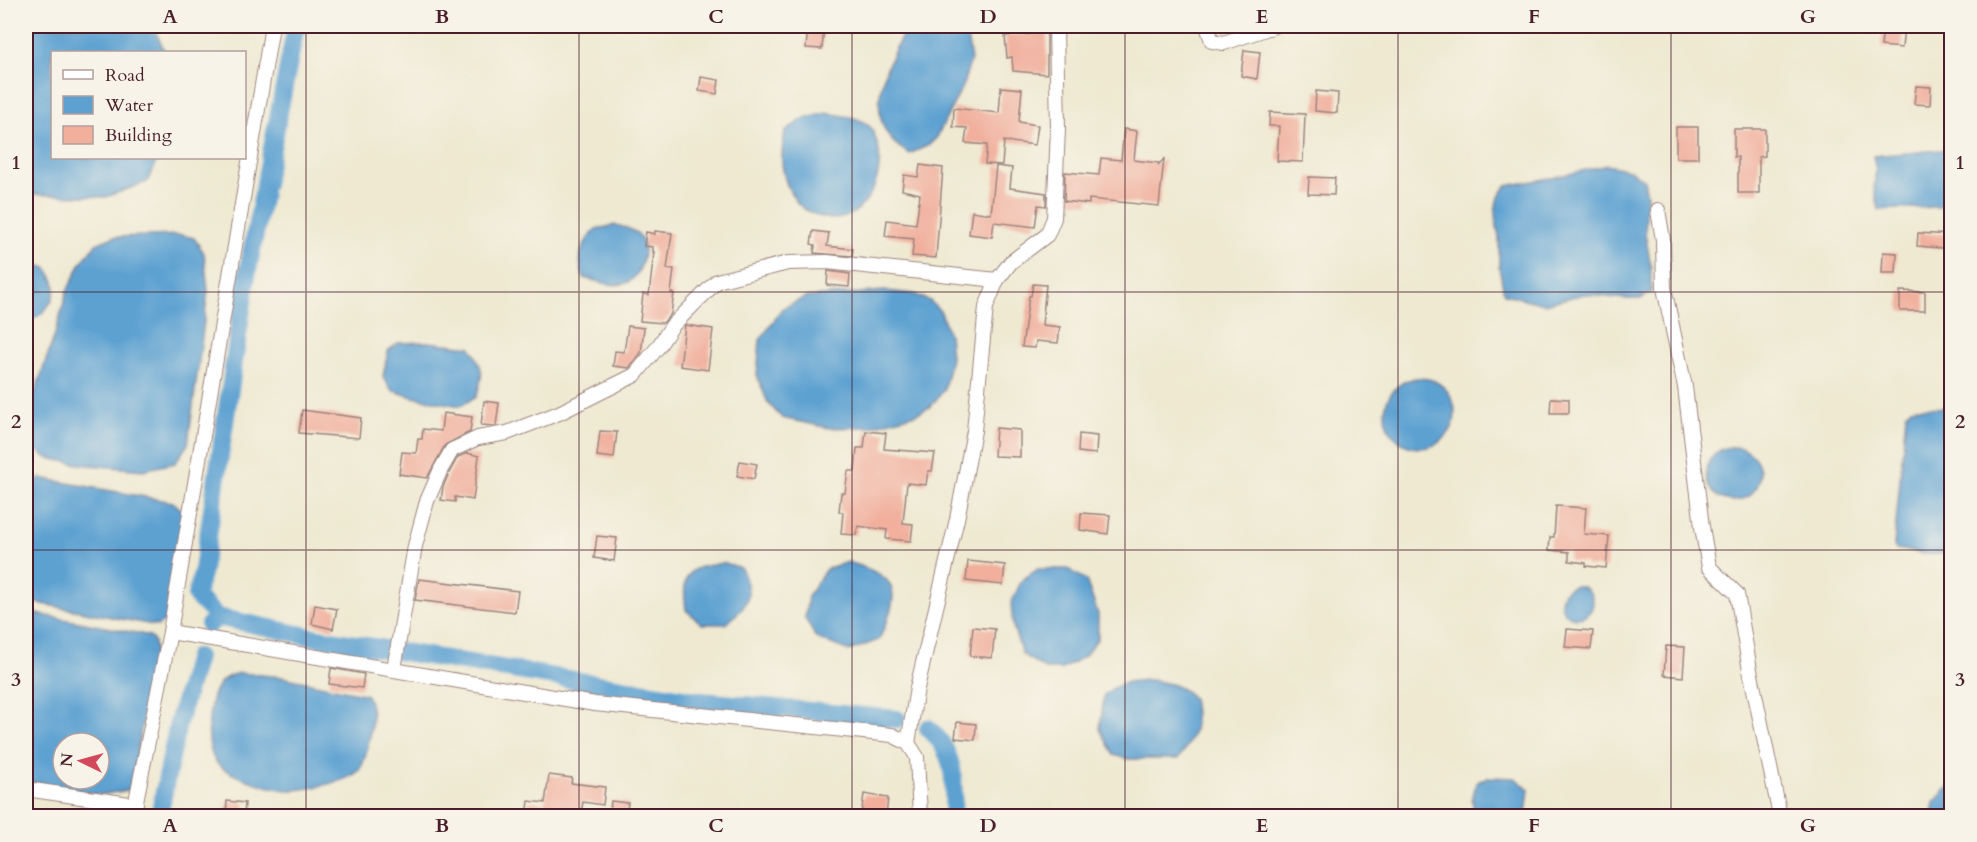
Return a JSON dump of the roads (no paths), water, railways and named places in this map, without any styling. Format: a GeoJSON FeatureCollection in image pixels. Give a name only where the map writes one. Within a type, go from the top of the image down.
{"type":"FeatureCollection","features":[{"type":"Feature","properties":{"kind":"street"},"geometry":{"type":"LineString","coordinates":[[26,789],[134,811],[170,632],[272,26]]}},
{"type":"Feature","properties":{"kind":"street"},"geometry":{"type":"LineString","coordinates":[[908,743],[929,630],[957,519],[974,431],[986,307],[997,280],[1011,262],[1047,235],[1054,218],[1058,129],[1056,26]]}},
{"type":"Feature","properties":{"kind":"street"},"geometry":{"type":"LineString","coordinates":[[1207,26],[1212,41],[1224,43],[1274,26]]}},
{"type":"Feature","properties":{"kind":"street"},"geometry":{"type":"LineString","coordinates":[[1658,210],[1663,240],[1664,288],[1685,387],[1709,567],[1737,594],[1780,816]]}},
{"type":"Feature","properties":{"kind":"street"},"geometry":{"type":"LineString","coordinates":[[393,669],[415,546],[424,512],[441,469],[452,450],[478,438],[507,433],[560,413],[635,375],[672,326],[717,281],[788,263],[827,262],[997,280]]}},
{"type":"Feature","properties":{"kind":"street"},"geometry":{"type":"LineString","coordinates":[[170,632],[595,704],[892,735],[908,743],[917,757],[920,816]]}},
{"type":"Feature","properties":{"kind":"water"},"geometry":{"type":"Polygon","coordinates":[[[26,26],[153,26],[165,51],[51,51],[51,159],[158,159],[147,182],[106,197],[26,194],[26,26]]]}},
{"type":"Feature","properties":{"kind":"water"},"geometry":{"type":"Polygon","coordinates":[[[908,26],[965,26],[971,59],[963,85],[937,137],[929,145],[909,154],[891,139],[883,126],[880,112],[883,81],[894,52],[908,26]]]}},
{"type":"Feature","properties":{"kind":"water"},"geometry":{"type":"Polygon","coordinates":[[[827,113],[850,117],[866,123],[873,131],[879,154],[879,169],[868,197],[848,216],[834,219],[819,216],[799,205],[789,190],[782,166],[785,132],[803,119],[827,113]]]}},
{"type":"Feature","properties":{"kind":"water"},"geometry":{"type":"Polygon","coordinates":[[[1951,149],[1951,206],[1879,210],[1874,187],[1876,170],[1873,156],[1951,149]]]}},
{"type":"Feature","properties":{"kind":"water"},"geometry":{"type":"Polygon","coordinates":[[[1607,165],[1630,170],[1644,180],[1647,196],[1645,233],[1651,267],[1651,293],[1640,299],[1584,294],[1544,304],[1504,294],[1499,266],[1499,237],[1495,214],[1497,200],[1506,186],[1607,165]]]}},
{"type":"Feature","properties":{"kind":"water"},"geometry":{"type":"Polygon","coordinates":[[[616,225],[633,231],[642,240],[644,254],[636,275],[626,283],[616,285],[584,278],[580,258],[587,240],[596,229],[616,225]]]}},
{"type":"Feature","properties":{"kind":"water"},"geometry":{"type":"Polygon","coordinates":[[[181,235],[194,238],[204,253],[208,291],[188,444],[175,463],[143,470],[79,464],[47,458],[26,442],[27,416],[67,291],[81,263],[96,244],[113,237],[181,235]]]}},
{"type":"Feature","properties":{"kind":"water"},"geometry":{"type":"Polygon","coordinates":[[[26,264],[47,268],[55,288],[48,307],[38,316],[26,321],[26,264]]]}},
{"type":"Feature","properties":{"kind":"water"},"geometry":{"type":"Polygon","coordinates":[[[886,291],[914,294],[930,301],[941,312],[949,335],[951,358],[944,390],[930,407],[916,414],[869,427],[829,428],[782,418],[768,403],[757,376],[760,340],[783,308],[806,297],[886,291]]]}},
{"type":"Feature","properties":{"kind":"water"},"geometry":{"type":"Polygon","coordinates":[[[427,342],[471,347],[482,376],[476,397],[460,406],[413,397],[391,390],[383,376],[388,351],[398,343],[427,342]]]}},
{"type":"Feature","properties":{"kind":"water"},"geometry":{"type":"Polygon","coordinates":[[[1427,378],[1440,384],[1449,393],[1453,399],[1455,413],[1453,427],[1445,438],[1434,446],[1413,448],[1395,438],[1387,427],[1385,406],[1395,388],[1406,380],[1427,378]]]}},
{"type":"Feature","properties":{"kind":"water"},"geometry":{"type":"Polygon","coordinates":[[[1911,408],[1947,408],[1951,411],[1951,549],[1940,554],[1917,553],[1896,549],[1894,546],[1906,413],[1911,408]]]}},
{"type":"Feature","properties":{"kind":"water"},"geometry":{"type":"Polygon","coordinates":[[[1728,447],[1738,447],[1752,455],[1758,464],[1760,474],[1758,484],[1752,493],[1738,501],[1728,501],[1711,489],[1706,479],[1706,469],[1718,452],[1728,447]]]}},
{"type":"Feature","properties":{"kind":"water"},"geometry":{"type":"Polygon","coordinates":[[[40,478],[173,502],[183,511],[178,560],[167,619],[158,626],[27,601],[26,486],[40,478]]]}},
{"type":"Feature","properties":{"kind":"water"},"geometry":{"type":"Polygon","coordinates":[[[848,562],[879,574],[888,581],[893,598],[891,610],[879,640],[849,651],[816,638],[805,618],[808,596],[826,569],[848,562]]]}},
{"type":"Feature","properties":{"kind":"water"},"geometry":{"type":"Polygon","coordinates":[[[725,563],[741,568],[748,586],[747,599],[740,611],[726,624],[702,624],[686,610],[686,579],[695,569],[725,563]]]}},
{"type":"Feature","properties":{"kind":"water"},"geometry":{"type":"Polygon","coordinates":[[[1038,569],[1068,569],[1086,580],[1098,614],[1098,638],[1084,657],[1062,669],[1045,669],[1022,654],[1013,626],[1011,603],[1022,580],[1038,569]]]}},
{"type":"Feature","properties":{"kind":"water"},"geometry":{"type":"Polygon","coordinates":[[[1577,586],[1588,591],[1593,602],[1588,613],[1577,618],[1566,613],[1561,602],[1566,591],[1577,586]]]}},
{"type":"Feature","properties":{"kind":"water"},"geometry":{"type":"Polygon","coordinates":[[[26,612],[149,636],[154,641],[155,653],[130,790],[100,795],[79,791],[111,791],[111,731],[51,731],[51,786],[26,781],[26,612]]]}},
{"type":"Feature","properties":{"kind":"water"},"geometry":{"type":"Polygon","coordinates":[[[240,673],[282,677],[367,695],[372,714],[371,731],[365,758],[359,770],[338,781],[286,790],[252,782],[222,767],[216,762],[209,742],[211,704],[214,692],[220,683],[229,676],[240,673]]]}},
{"type":"Feature","properties":{"kind":"water"},"geometry":{"type":"Polygon","coordinates":[[[1151,680],[1174,685],[1193,698],[1195,724],[1192,738],[1178,759],[1128,759],[1114,755],[1100,729],[1104,695],[1126,683],[1151,680]]]}},
{"type":"Feature","properties":{"kind":"water"},"geometry":{"type":"Polygon","coordinates":[[[1487,777],[1515,778],[1529,789],[1526,815],[1475,816],[1472,800],[1476,783],[1487,777]]]}},
{"type":"Feature","properties":{"kind":"water"},"geometry":{"type":"Polygon","coordinates":[[[1951,785],[1951,816],[1932,816],[1934,802],[1951,785]]]}},
{"type":"Feature","properties":{"kind":"waterway"},"geometry":{"type":"LineString","coordinates":[[217,617],[196,596],[203,570],[247,275],[296,26]]}},
{"type":"Feature","properties":{"kind":"waterway"},"geometry":{"type":"LineString","coordinates":[[209,625],[217,617],[318,638],[701,701],[897,719]]}},
{"type":"Feature","properties":{"kind":"waterway"},"geometry":{"type":"LineString","coordinates":[[159,816],[178,723],[197,657]]}},
{"type":"Feature","properties":{"kind":"waterway"},"geometry":{"type":"LineString","coordinates":[[928,728],[949,758],[954,791],[953,816]]}}]}
